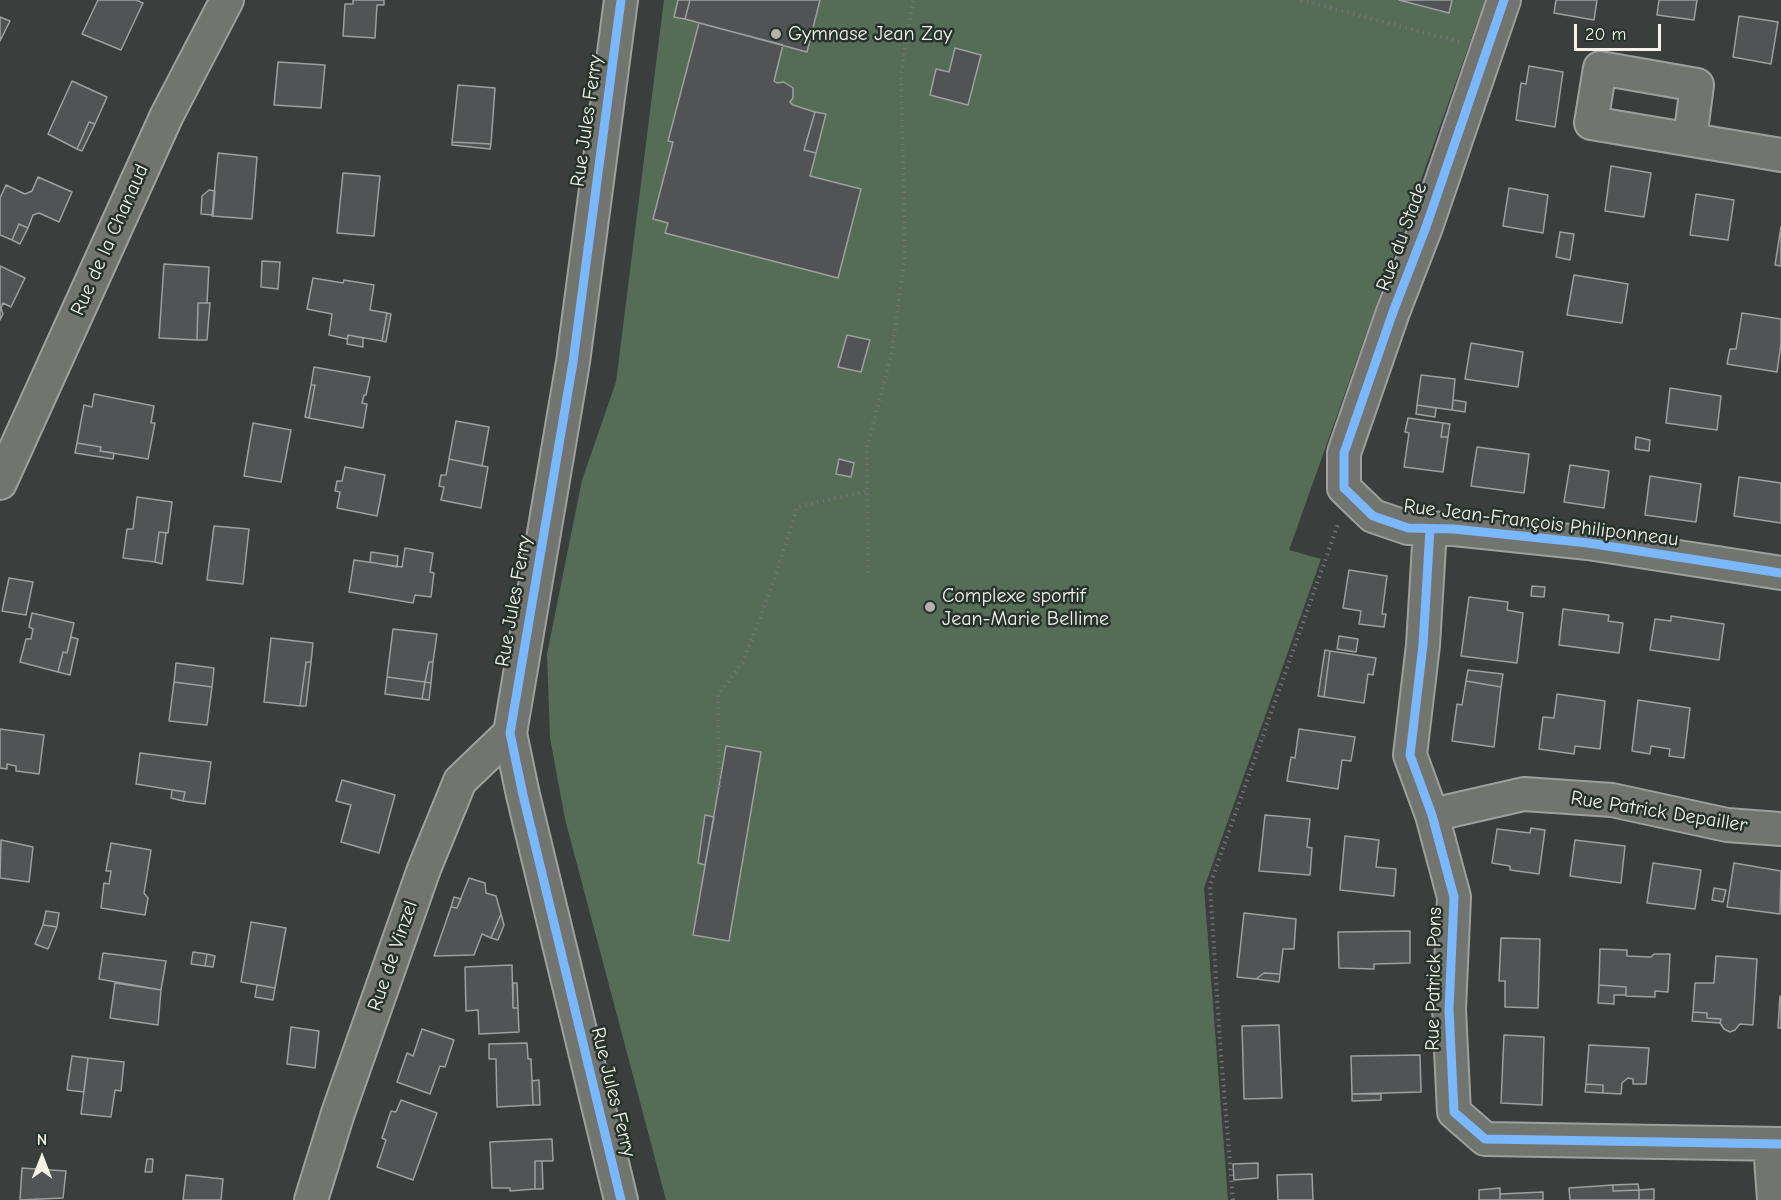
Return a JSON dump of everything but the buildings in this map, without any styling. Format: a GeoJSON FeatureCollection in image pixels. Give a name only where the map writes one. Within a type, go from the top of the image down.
{"type":"FeatureCollection","features":[{"type":"Feature","properties":{"kind":"street","name":"Rue de la Chanaud"},"geometry":{"type":"LineString","coordinates":[[0,483],[167,116],[227,0]]}},
{"type":"Feature","properties":{"kind":"street","name":"Rue Jules Ferry"},"geometry":{"type":"LineString","coordinates":[[621,0],[573,362],[510,733],[621,1200]]}},
{"type":"Feature","properties":{"kind":"street","name":"Rue du Stade"},"geometry":{"type":"LineString","coordinates":[[1346,490],[1344,453],[1393,312],[1426,227],[1504,0]]}},
{"type":"Feature","properties":{"kind":"street"},"geometry":{"type":"LineString","coordinates":[[1690,139],[1781,154]]}},
{"type":"Feature","properties":{"kind":"street","name":"Rue Jean-François Philiponneau"},"geometry":{"type":"LineString","coordinates":[[1346,490],[1373,516],[1408,528],[1430,528],[1588,543],[1781,573]]}},
{"type":"Feature","properties":{"kind":"street","name":"Rue Patrick Pons"},"geometry":{"type":"LineString","coordinates":[[1430,528],[1423,645],[1410,755],[1432,815],[1454,897],[1449,1009],[1454,1112],[1485,1139],[1775,1144]]}},
{"type":"Feature","properties":{"kind":"street","name":"Rue de Vinzel"},"geometry":{"type":"LineString","coordinates":[[312,1200],[338,1113],[424,869],[459,781],[510,733]]}},
{"type":"Feature","properties":{"kind":"street","name":"Rue Patrick Depailler"},"geometry":{"type":"LineString","coordinates":[[1432,815],[1524,794],[1612,800],[1726,825],[1781,829]]}},
{"type":"Feature","properties":{"kind":"street"},"geometry":{"type":"LineString","coordinates":[[1774,1200],[1775,1144]]}},
{"type":"Feature","properties":{"kind":"path"},"geometry":{"type":"LineString","coordinates":[[868,573],[867,447],[892,352],[905,253],[901,75],[913,0]]}},
{"type":"Feature","properties":{"kind":"path"},"geometry":{"type":"LineString","coordinates":[[1301,0],[1486,49]]}},
{"type":"Feature","properties":{"kind":"path"},"geometry":{"type":"LineString","coordinates":[[719,787],[718,695],[742,662],[774,581],[797,507],[867,490]]}},
{"type":"Feature","properties":{"kind":"path"},"geometry":{"type":"LineString","coordinates":[[1233,1200],[1210,885],[1346,490]]}},
{"type":"Feature","properties":{"kind":"green space","name":"Complexe sportif Jean-Marie Bellime"},"geometry":{"type":"Polygon","coordinates":[[[664,0],[1485,0],[1289,550],[1321,559],[1204,888],[1228,1200],[666,1200],[565,819],[550,738],[547,654],[582,480],[616,382],[664,0]]]}},
{"type":"Feature","properties":{"kind":"cycle path"},"geometry":{"type":"LineString","coordinates":[[621,0],[573,362],[510,733],[621,1200]]}},
{"type":"Feature","properties":{"kind":"cycle path"},"geometry":{"type":"LineString","coordinates":[[1504,0],[1426,227],[1393,312],[1344,453],[1344,488],[1373,516],[1408,528],[1454,529],[1588,543],[1781,573]]}},
{"type":"Feature","properties":{"kind":"cycle path"},"geometry":{"type":"LineString","coordinates":[[1430,529],[1423,645],[1410,755],[1432,815],[1454,897],[1449,1009],[1454,1112],[1485,1139],[1781,1144]]}},
{"type":"Feature","properties":{"kind":"place","name":"Gymnase Jean Zay"},"geometry":{"type":"Point","coordinates":[776,34]}},
{"type":"Feature","properties":{"kind":"place","name":"Complexe sportif Jean-Marie Bellime"},"geometry":{"type":"Point","coordinates":[930,607]}}]}
